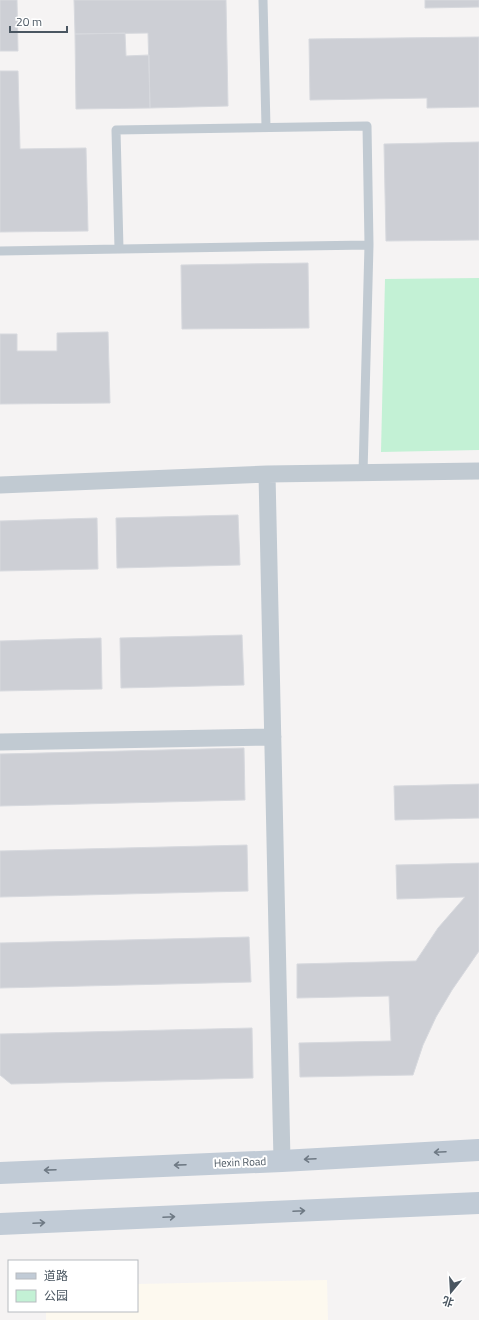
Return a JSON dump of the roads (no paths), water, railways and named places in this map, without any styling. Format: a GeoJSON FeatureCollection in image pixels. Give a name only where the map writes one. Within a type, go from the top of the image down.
{"type":"FeatureCollection","features":[{"type":"Feature","properties":{"kind":"street"},"geometry":{"type":"LineString","coordinates":[[0,485],[267,474],[479,471]]}},
{"type":"Feature","properties":{"kind":"street"},"geometry":{"type":"LineString","coordinates":[[267,474],[282,1161]]}},
{"type":"Feature","properties":{"kind":"street"},"geometry":{"type":"LineString","coordinates":[[0,742],[273,737]]}},
{"type":"Feature","properties":{"kind":"street","name":"Hexin Road"},"geometry":{"type":"LineString","coordinates":[[0,1172],[282,1161],[479,1150]]}},
{"type":"Feature","properties":{"kind":"street"},"geometry":{"type":"LineString","coordinates":[[0,1224],[479,1203]]}},
{"type":"Feature","properties":{"kind":"street"},"geometry":{"type":"LineString","coordinates":[[445,1204],[479,1212]]}},
{"type":"Feature","properties":{"kind":"lane"},"geometry":{"type":"LineString","coordinates":[[263,0],[266,127]]}},
{"type":"Feature","properties":{"kind":"lane"},"geometry":{"type":"LineString","coordinates":[[119,249],[116,130],[366,126],[369,245],[364,473]]}},
{"type":"Feature","properties":{"kind":"lane"},"geometry":{"type":"LineString","coordinates":[[0,251],[369,245]]}}]}
